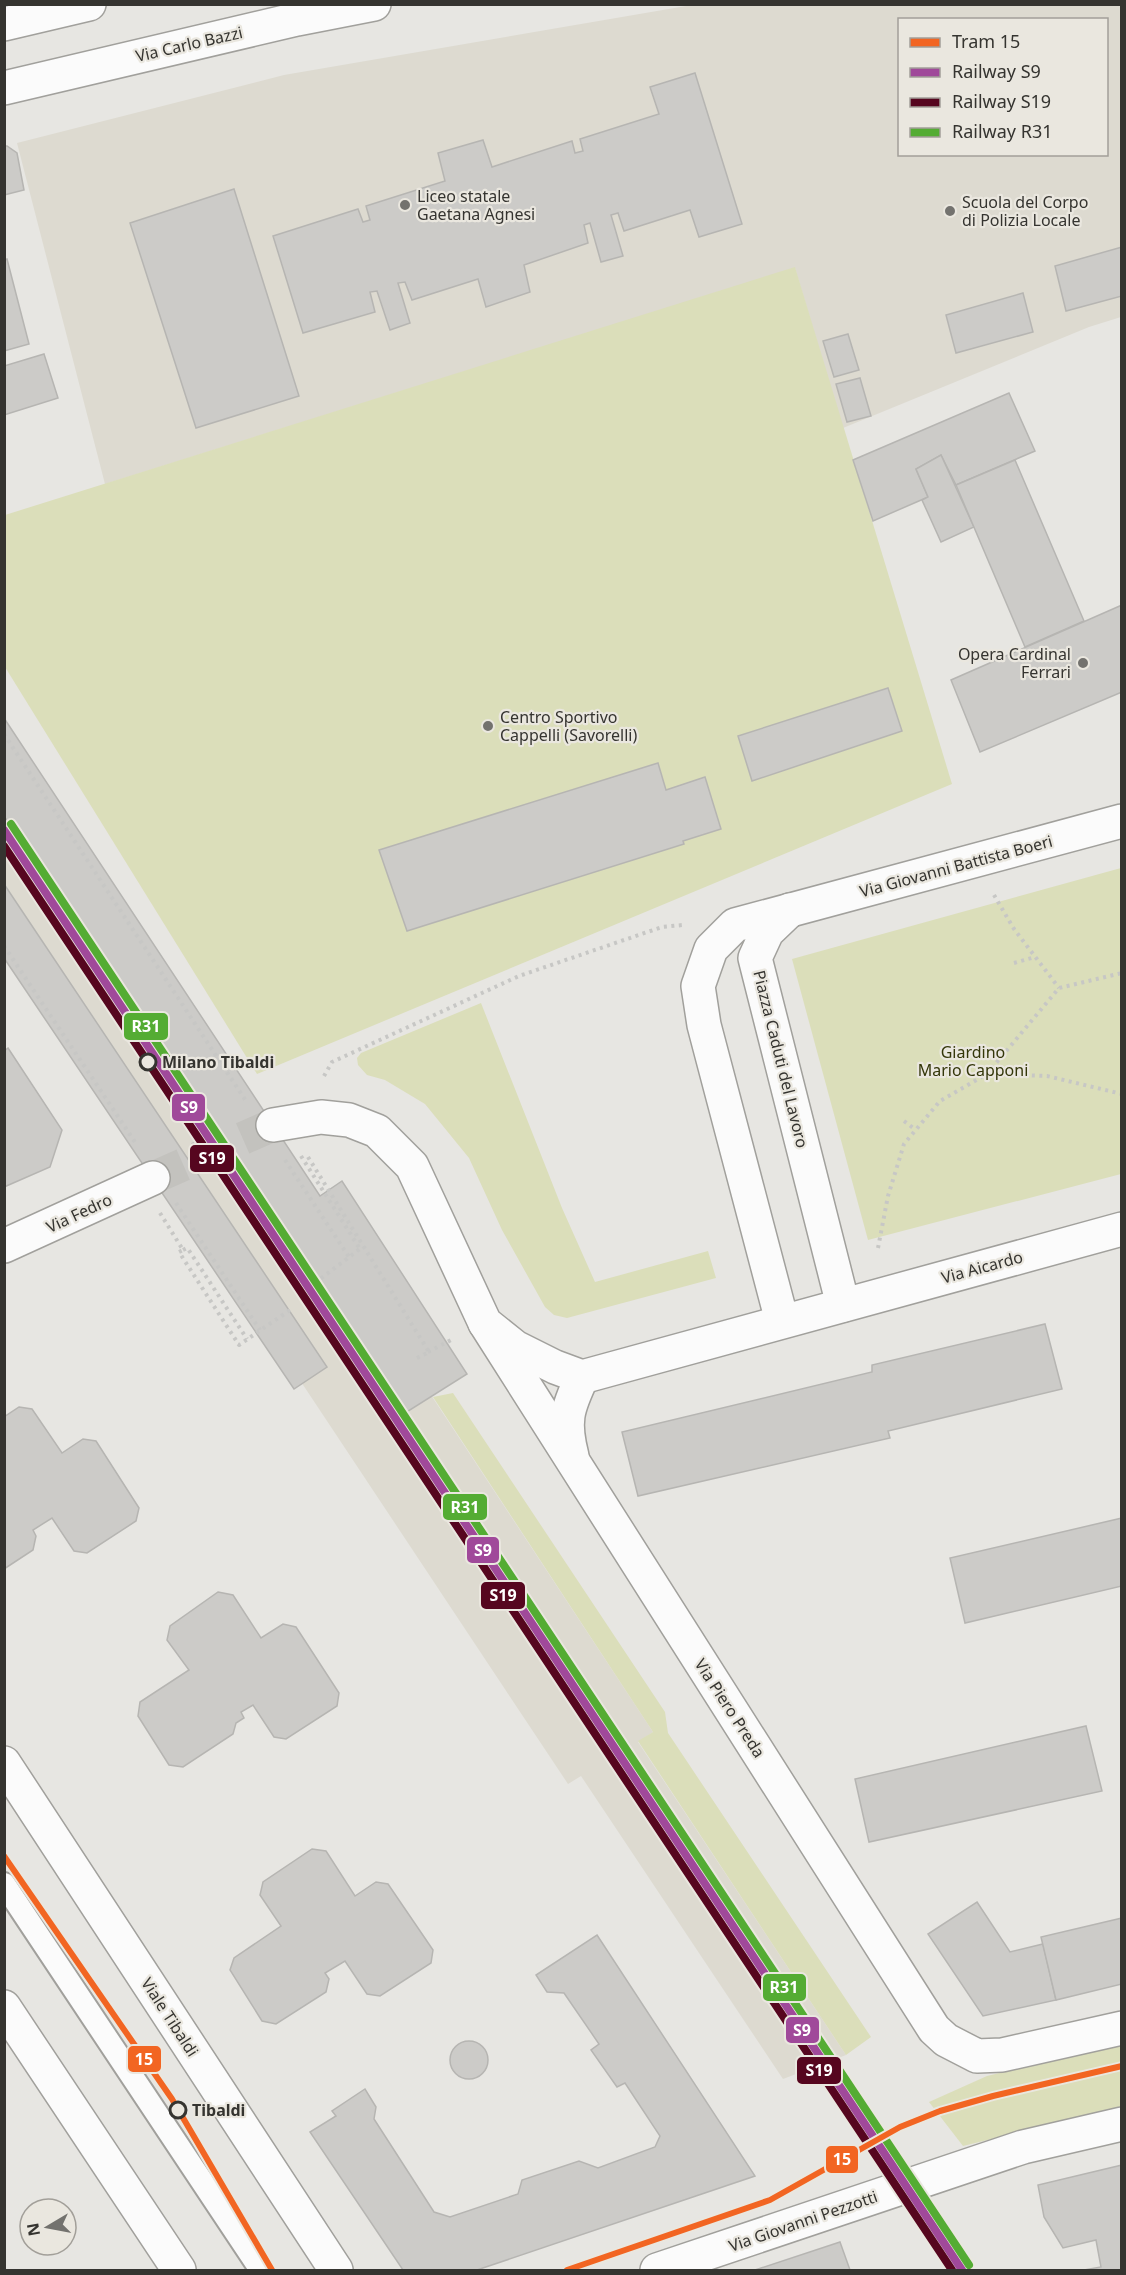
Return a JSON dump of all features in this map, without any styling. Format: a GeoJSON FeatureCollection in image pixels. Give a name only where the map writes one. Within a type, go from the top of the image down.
{"type":"FeatureCollection","features":[{"type":"Feature","properties":{"kind":"street"},"geometry":{"type":"LineString","coordinates":[[4,24],[89,4]]}},
{"type":"Feature","properties":{"kind":"street","name":"Via Carlo Bazzi"},"geometry":{"type":"LineString","coordinates":[[4,88],[297,19],[374,4]]}},
{"type":"Feature","properties":{"kind":"street","name":"Via Giovanni Battista Boeri"},"geometry":{"type":"LineString","coordinates":[[790,910],[1122,821]]}},
{"type":"Feature","properties":{"kind":"street"},"geometry":{"type":"LineString","coordinates":[[782,1322],[704,1025],[698,986],[711,949],[735,925],[790,910]]}},
{"type":"Feature","properties":{"kind":"street","name":"Piazza Caduti del Lavoro"},"geometry":{"type":"LineString","coordinates":[[790,910],[768,932],[755,958],[843,1305]]}},
{"type":"Feature","properties":{"kind":"street"},"geometry":{"type":"LineString","coordinates":[[262,1117],[321,1117],[350,1120],[377,1131],[412,1166],[485,1323],[515,1347],[555,1367],[582,1377],[843,1305]]}},
{"type":"Feature","properties":{"kind":"street","name":"Via Fedro"},"geometry":{"type":"LineString","coordinates":[[4,1246],[147,1165]]}},
{"type":"Feature","properties":{"kind":"street","name":"Via Aicardo"},"geometry":{"type":"LineString","coordinates":[[843,1305],[1122,1229]]}},
{"type":"Feature","properties":{"kind":"street","name":"Via Piero Preda"},"geometry":{"type":"LineString","coordinates":[[485,1323],[934,2029],[946,2040],[977,2056],[1002,2055],[1122,2028]]}},
{"type":"Feature","properties":{"kind":"street"},"geometry":{"type":"LineString","coordinates":[[575,1466],[567,1433],[567,1415],[582,1377]]}},
{"type":"Feature","properties":{"kind":"street","name":"Viale Tibaldi"},"geometry":{"type":"LineString","coordinates":[[4,1763],[336,2271]]}},
{"type":"Feature","properties":{"kind":"street"},"geometry":{"type":"LineString","coordinates":[[4,2007],[179,2271]]}},
{"type":"Feature","properties":{"kind":"street","name":"Via Giovanni Pezzotti"},"geometry":{"type":"LineString","coordinates":[[657,2271],[720,2260],[1023,2147],[1122,2124]]}},
{"type":"Feature","properties":{"kind":"lane"},"geometry":{"type":"LineString","coordinates":[[4,1884],[261,2271]]}},
{"type":"Feature","properties":{"kind":"path"},"geometry":{"type":"LineString","coordinates":[[4,734],[262,1117]]}},
{"type":"Feature","properties":{"kind":"path"},"geometry":{"type":"LineString","coordinates":[[994,895],[1014,929],[1059,988]]}},
{"type":"Feature","properties":{"kind":"path"},"geometry":{"type":"LineString","coordinates":[[324,1076],[332,1062],[519,976],[662,927],[683,925]]}},
{"type":"Feature","properties":{"kind":"path"},"geometry":{"type":"LineString","coordinates":[[4,946],[147,1165]]}},
{"type":"Feature","properties":{"kind":"path"},"geometry":{"type":"LineString","coordinates":[[1014,963],[1035,957]]}},
{"type":"Feature","properties":{"kind":"path"},"geometry":{"type":"LineString","coordinates":[[878,1248],[888,1196],[904,1144],[940,1101],[987,1074],[1059,988],[1122,973]]}},
{"type":"Feature","properties":{"kind":"path"},"geometry":{"type":"LineString","coordinates":[[987,1074],[1047,1076],[1122,1094]]}},
{"type":"Feature","properties":{"kind":"path"},"geometry":{"type":"LineString","coordinates":[[904,1121],[916,1130]]}},
{"type":"Feature","properties":{"kind":"path"},"geometry":{"type":"LineString","coordinates":[[284,1158],[349,1257]]}},
{"type":"Feature","properties":{"kind":"path"},"geometry":{"type":"LineString","coordinates":[[313,1164],[362,1247]]}},
{"type":"Feature","properties":{"kind":"path"},"geometry":{"type":"LineString","coordinates":[[308,1167],[355,1239],[370,1256],[423,1342],[429,1352],[415,1359],[425,1354],[435,1348],[453,1338]]}},
{"type":"Feature","properties":{"kind":"path"},"geometry":{"type":"LineString","coordinates":[[175,1202],[260,1330]]}},
{"type":"Feature","properties":{"kind":"path"},"geometry":{"type":"LineString","coordinates":[[158,1210],[183,1250]]}},
{"type":"Feature","properties":{"kind":"path"},"geometry":{"type":"LineString","coordinates":[[315,1283],[362,1247]]}},
{"type":"Feature","properties":{"kind":"path"},"geometry":{"type":"LineString","coordinates":[[247,1339],[187,1248],[179,1252],[239,1345],[290,1310]]}},
{"type":"Feature","properties":{"kind":"shaded area","name":"Liceo statale Gaetana Agnesi"},"geometry":{"type":"Polygon","coordinates":[[[692,5],[1121,5],[1121,317],[1089,327],[843,428],[795,268],[105,484],[17,143],[284,75],[692,5]]]}},
{"type":"Feature","properties":{"kind":"shaded area"},"geometry":{"type":"Polygon","coordinates":[[[4,747],[653,1732],[638,1742],[846,2055],[783,2079],[581,1776],[568,1784],[5,936],[4,747]]]}},
{"type":"Feature","properties":{"kind":"green space","name":"Centro Sportivo Cappelli (Savorelli)"},"geometry":{"type":"Polygon","coordinates":[[[795,267],[952,784],[257,1074],[5,667],[5,515],[795,267]]]}},
{"type":"Feature","properties":{"kind":"green space","name":"Giardino Mario Capponi"},"geometry":{"type":"Polygon","coordinates":[[[1121,868],[1121,1174],[868,1240],[792,959],[1121,868]]]}},
{"type":"Feature","properties":{"kind":"green space"},"geometry":{"type":"Polygon","coordinates":[[[481,1003],[562,1208],[595,1282],[708,1251],[716,1278],[567,1318],[554,1315],[545,1307],[502,1230],[469,1158],[425,1104],[385,1080],[367,1075],[358,1065],[357,1058],[361,1053],[481,1003]]]}},
{"type":"Feature","properties":{"kind":"green space"},"geometry":{"type":"Polygon","coordinates":[[[453,1393],[665,1712],[668,1733],[871,2037],[846,2055],[638,1741],[653,1732],[433,1397],[453,1393]]]}},
{"type":"Feature","properties":{"kind":"green space"},"geometry":{"type":"Polygon","coordinates":[[[1121,2044],[1121,2107],[963,2146],[929,2102],[987,2076],[1121,2044]]]}},
{"type":"Feature","properties":{"kind":"building"},"geometry":{"type":"Polygon","coordinates":[[[695,73],[742,224],[699,237],[690,210],[624,231],[618,213],[611,215],[623,256],[601,262],[590,223],[584,225],[588,243],[524,265],[530,292],[486,307],[478,279],[412,300],[405,282],[398,283],[410,323],[390,330],[377,291],[370,292],[375,312],[303,333],[273,236],[358,209],[363,222],[370,220],[366,206],[445,181],[438,153],[483,140],[492,167],[572,141],[575,153],[583,151],[580,139],[659,114],[650,87],[695,73]]]}},
{"type":"Feature","properties":{"kind":"building"},"geometry":{"type":"Polygon","coordinates":[[[4,146],[17,153],[24,190],[4,195],[4,146]]]}},
{"type":"Feature","properties":{"kind":"building"},"geometry":{"type":"Polygon","coordinates":[[[234,189],[299,396],[196,428],[130,223],[234,189]]]}},
{"type":"Feature","properties":{"kind":"building"},"geometry":{"type":"Polygon","coordinates":[[[1122,247],[1122,296],[1066,311],[1055,266],[1122,247]]]}},
{"type":"Feature","properties":{"kind":"building"},"geometry":{"type":"Polygon","coordinates":[[[7,259],[29,344],[4,351],[4,260],[7,259]]]}},
{"type":"Feature","properties":{"kind":"building"},"geometry":{"type":"Polygon","coordinates":[[[1023,293],[1033,332],[956,353],[946,315],[1023,293]]]}},
{"type":"Feature","properties":{"kind":"building"},"geometry":{"type":"Polygon","coordinates":[[[848,334],[859,370],[834,377],[823,341],[848,334]]]}},
{"type":"Feature","properties":{"kind":"building"},"geometry":{"type":"Polygon","coordinates":[[[44,354],[58,398],[4,415],[4,366],[44,354]]]}},
{"type":"Feature","properties":{"kind":"building"},"geometry":{"type":"Polygon","coordinates":[[[860,378],[871,416],[847,422],[836,384],[860,378]]]}},
{"type":"Feature","properties":{"kind":"building"},"geometry":{"type":"Polygon","coordinates":[[[1009,393],[1035,451],[956,485],[941,455],[916,469],[928,497],[873,521],[853,460],[1009,393]]]}},
{"type":"Feature","properties":{"kind":"building"},"geometry":{"type":"Polygon","coordinates":[[[941,455],[974,527],[941,542],[922,500],[928,497],[916,469],[941,455]]]}},
{"type":"Feature","properties":{"kind":"building"},"geometry":{"type":"Polygon","coordinates":[[[1015,460],[1084,621],[1025,647],[956,485],[1015,460]]]}},
{"type":"Feature","properties":{"kind":"building"},"geometry":{"type":"Polygon","coordinates":[[[1122,605],[1122,692],[980,752],[951,680],[1122,605]]]}},
{"type":"Feature","properties":{"kind":"building"},"geometry":{"type":"Polygon","coordinates":[[[888,688],[902,731],[752,781],[738,736],[888,688]]]}},
{"type":"Feature","properties":{"kind":"building"},"geometry":{"type":"Polygon","coordinates":[[[4,718],[320,1196],[342,1181],[467,1374],[402,1415],[4,816],[4,718]]]}},
{"type":"Feature","properties":{"kind":"building"},"geometry":{"type":"Polygon","coordinates":[[[658,763],[666,790],[705,777],[721,829],[683,841],[684,844],[407,931],[379,850],[658,763]]]}},
{"type":"Feature","properties":{"kind":"building"},"geometry":{"type":"Polygon","coordinates":[[[4,884],[327,1367],[294,1389],[4,958],[4,884]]]}},
{"type":"Feature","properties":{"kind":"building"},"geometry":{"type":"Polygon","coordinates":[[[8,1048],[62,1130],[50,1167],[4,1187],[4,1051],[8,1048]]]}},
{"type":"Feature","properties":{"kind":"building"},"geometry":{"type":"Polygon","coordinates":[[[1045,1324],[1062,1389],[888,1431],[890,1438],[638,1496],[622,1432],[872,1372],[872,1365],[1045,1324]]]}},
{"type":"Feature","properties":{"kind":"building"},"geometry":{"type":"Polygon","coordinates":[[[19,1407],[32,1409],[62,1453],[83,1439],[96,1441],[139,1508],[136,1521],[87,1553],[74,1551],[52,1518],[33,1530],[36,1536],[33,1550],[4,1569],[4,1417],[19,1407]]]}},
{"type":"Feature","properties":{"kind":"building"},"geometry":{"type":"Polygon","coordinates":[[[1122,1518],[1122,1586],[965,1623],[950,1558],[1122,1518]]]}},
{"type":"Feature","properties":{"kind":"building"},"geometry":{"type":"Polygon","coordinates":[[[218,1592],[233,1595],[261,1638],[283,1624],[296,1627],[339,1693],[337,1706],[286,1739],[274,1737],[253,1705],[241,1712],[244,1718],[236,1723],[233,1734],[183,1767],[169,1765],[138,1716],[140,1702],[189,1670],[167,1640],[170,1626],[218,1592]]]}},
{"type":"Feature","properties":{"kind":"building"},"geometry":{"type":"Polygon","coordinates":[[[1086,1726],[1102,1791],[869,1842],[855,1779],[1086,1726]]]}},
{"type":"Feature","properties":{"kind":"building"},"geometry":{"type":"Polygon","coordinates":[[[312,1849],[326,1851],[355,1896],[376,1882],[388,1884],[433,1950],[431,1963],[380,1996],[367,1994],[345,1961],[325,1973],[329,1979],[326,1992],[276,2024],[262,2021],[230,1970],[234,1958],[281,1926],[260,1895],[263,1882],[312,1849]]]}},
{"type":"Feature","properties":{"kind":"building"},"geometry":{"type":"Polygon","coordinates":[[[977,1902],[1010,1952],[1043,1944],[1056,2000],[983,2016],[928,1934],[977,1902]]]}},
{"type":"Feature","properties":{"kind":"building"},"geometry":{"type":"Polygon","coordinates":[[[1122,1918],[1122,1984],[1056,2000],[1041,1937],[1122,1918]]]}},
{"type":"Feature","properties":{"kind":"building"},"geometry":{"type":"Polygon","coordinates":[[[597,1935],[755,2176],[477,2270],[403,2270],[310,2132],[336,2116],[332,2111],[365,2089],[376,2107],[374,2119],[434,2212],[450,2217],[518,2194],[522,2180],[579,2161],[598,2168],[655,2147],[660,2136],[625,2083],[617,2087],[591,2050],[599,2044],[564,1993],[547,1992],[536,1975],[597,1935]]]}},
{"type":"Feature","properties":{"kind":"building"},"geometry":{"type":"Polygon","coordinates":[[[469,2041],[483,2046],[488,2060],[483,2074],[469,2079],[455,2074],[450,2060],[455,2046],[469,2041]]]}},
{"type":"Feature","properties":{"kind":"building"},"geometry":{"type":"Polygon","coordinates":[[[1122,2165],[1122,2270],[1084,2270],[1101,2267],[1096,2240],[1063,2248],[1044,2217],[1038,2185],[1122,2165]]]}},
{"type":"Feature","properties":{"kind":"building"},"geometry":{"type":"Polygon","coordinates":[[[840,2242],[850,2270],[755,2270],[840,2242]]]}},
{"type":"Feature","properties":{"kind":"tunnel"},"geometry":{"type":"LineString","coordinates":[[153,1178],[273,1125]]}},
{"type":"Feature","properties":{"kind":"tram line","name":"15"},"geometry":{"type":"LineString","coordinates":[[4,1856],[172,2099],[272,2270]]}},
{"type":"Feature","properties":{"kind":"tram line","name":"15"},"geometry":{"type":"LineString","coordinates":[[567,2270],[770,2200],[900,2127],[940,2111],[993,2096],[1122,2066]]}},
{"type":"Feature","properties":{"kind":"rail line","name":"R31"},"geometry":{"type":"LineString","coordinates":[[11,824],[969,2265]]}},
{"type":"Feature","properties":{"kind":"rail line","name":"S9"},"geometry":{"type":"LineString","coordinates":[[4,830],[962,2270]]}},
{"type":"Feature","properties":{"kind":"rail line","name":"S19"},"geometry":{"type":"LineString","coordinates":[[4,846],[952,2270]]}},
{"type":"Feature","properties":{"kind":"place","name":"Liceo statale Gaetana Agnesi"},"geometry":{"type":"Point","coordinates":[405,205]}},
{"type":"Feature","properties":{"kind":"place","name":"Scuola del Corpo di Polizia Locale"},"geometry":{"type":"Point","coordinates":[950,211]}},
{"type":"Feature","properties":{"kind":"place","name":"Opera Cardinal Ferrari"},"geometry":{"type":"Point","coordinates":[1083,663]}},
{"type":"Feature","properties":{"kind":"place","name":"Centro Sportivo Cappelli (Savorelli)"},"geometry":{"type":"Point","coordinates":[488,726]}},
{"type":"Feature","properties":{"kind":"place","name":"Milano Tibaldi"},"geometry":{"type":"Point","coordinates":[148,1062]}},
{"type":"Feature","properties":{"kind":"place","name":"Tibaldi"},"geometry":{"type":"Point","coordinates":[178,2110]}}]}
